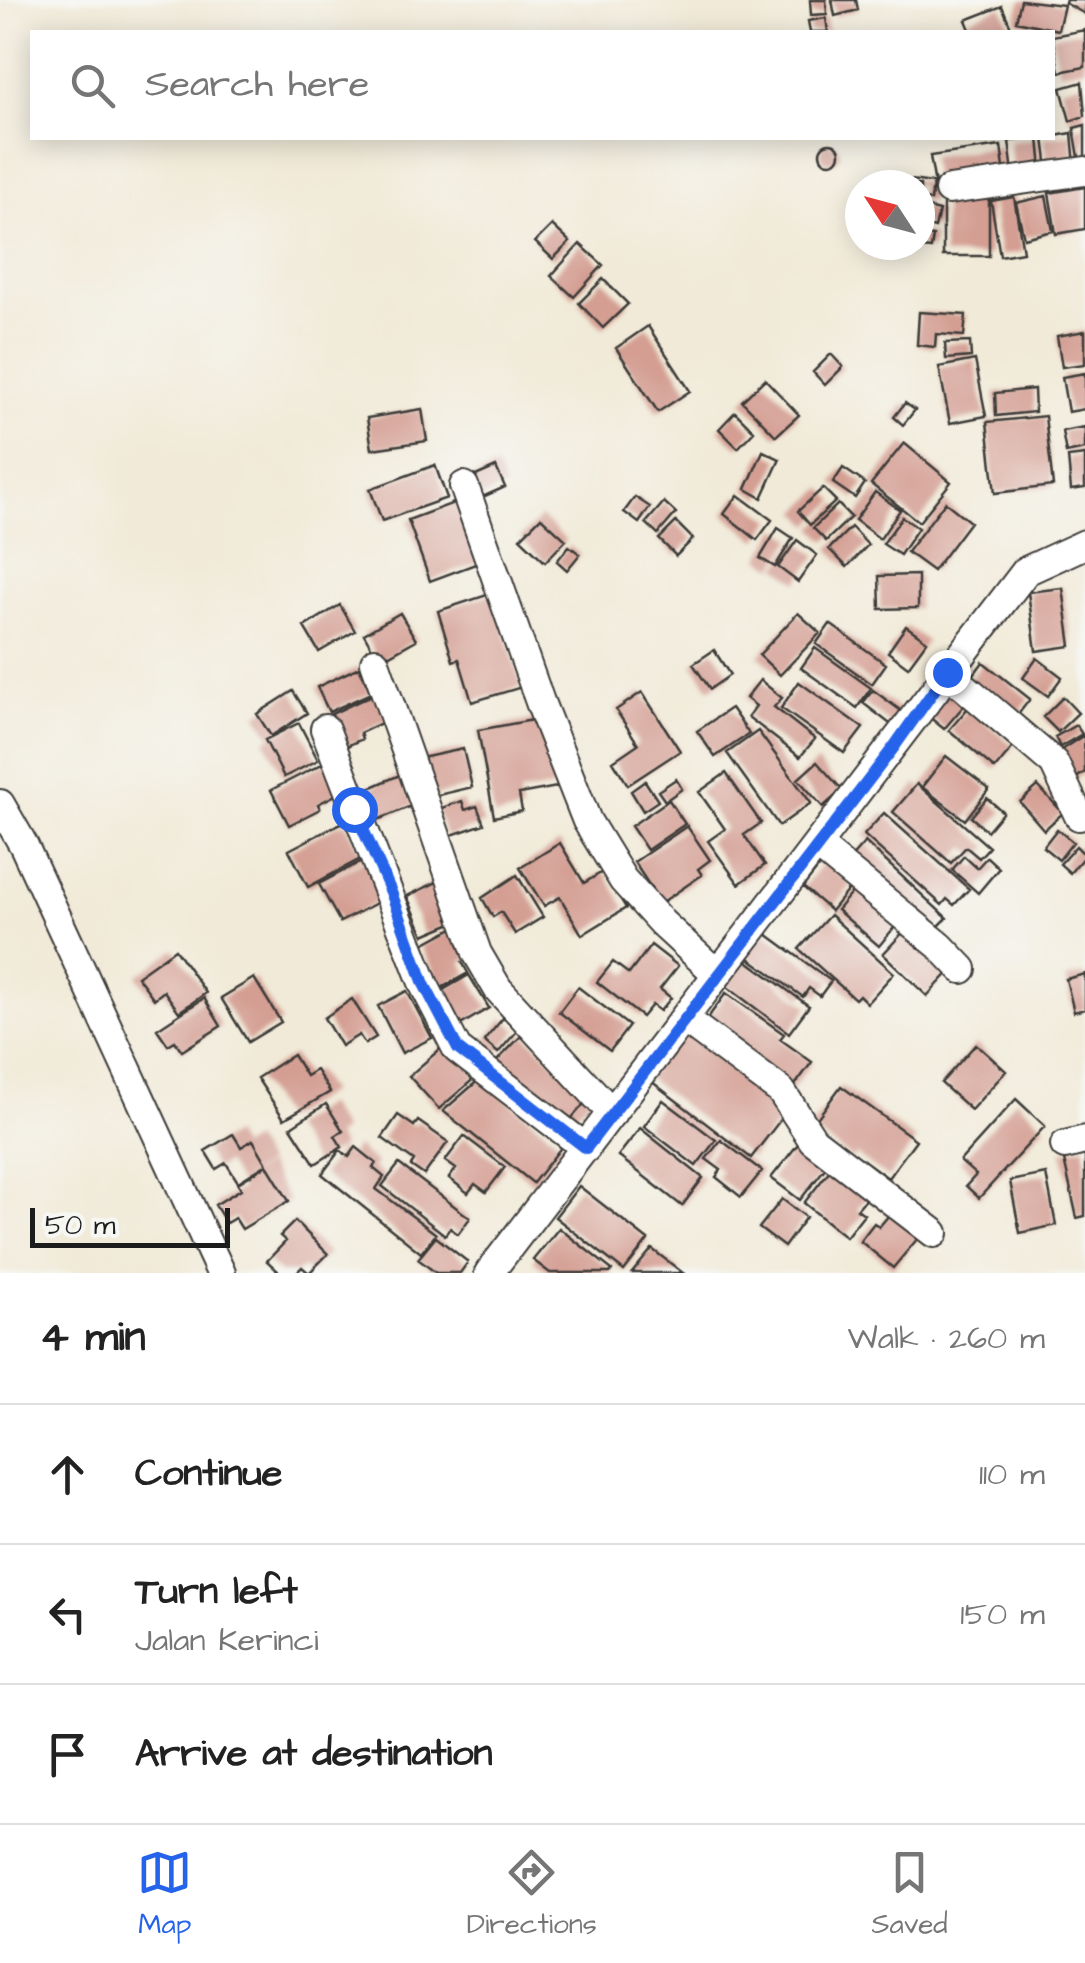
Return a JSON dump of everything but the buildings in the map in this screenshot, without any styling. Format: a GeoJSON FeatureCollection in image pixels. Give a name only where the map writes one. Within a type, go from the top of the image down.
{"type":"FeatureCollection","features":[{"type":"Feature","properties":{"kind":"street"},"geometry":{"type":"LineString","coordinates":[[949,190],[1085,171]]}},
{"type":"Feature","properties":{"kind":"street"},"geometry":{"type":"LineString","coordinates":[[464,486],[586,821],[623,880],[717,974]]}},
{"type":"Feature","properties":{"kind":"street"},"geometry":{"type":"LineString","coordinates":[[489,1273],[1026,571],[1085,544]]}},
{"type":"Feature","properties":{"kind":"street"},"geometry":{"type":"LineString","coordinates":[[375,662],[478,953],[498,988],[612,1113]]}},
{"type":"Feature","properties":{"kind":"street"},"geometry":{"type":"LineString","coordinates":[[947,672],[1054,763],[1079,816]]}},
{"type":"Feature","properties":{"kind":"street"},"geometry":{"type":"LineString","coordinates":[[325,729],[424,984],[458,1049],[586,1148]]}},
{"type":"Feature","properties":{"kind":"street"},"geometry":{"type":"LineString","coordinates":[[0,804],[24,846],[220,1273]]}},
{"type":"Feature","properties":{"kind":"street"},"geometry":{"type":"LineString","coordinates":[[817,845],[962,968]]}},
{"type":"Feature","properties":{"kind":"street"},"geometry":{"type":"LineString","coordinates":[[684,1019],[781,1092],[813,1140],[934,1233]]}},
{"type":"Feature","properties":{"kind":"route"},"geometry":{"type":"LineString","coordinates":[[354,809],[391,892],[424,984],[458,1049],[586,1148],[894,747],[947,672]]}}]}
